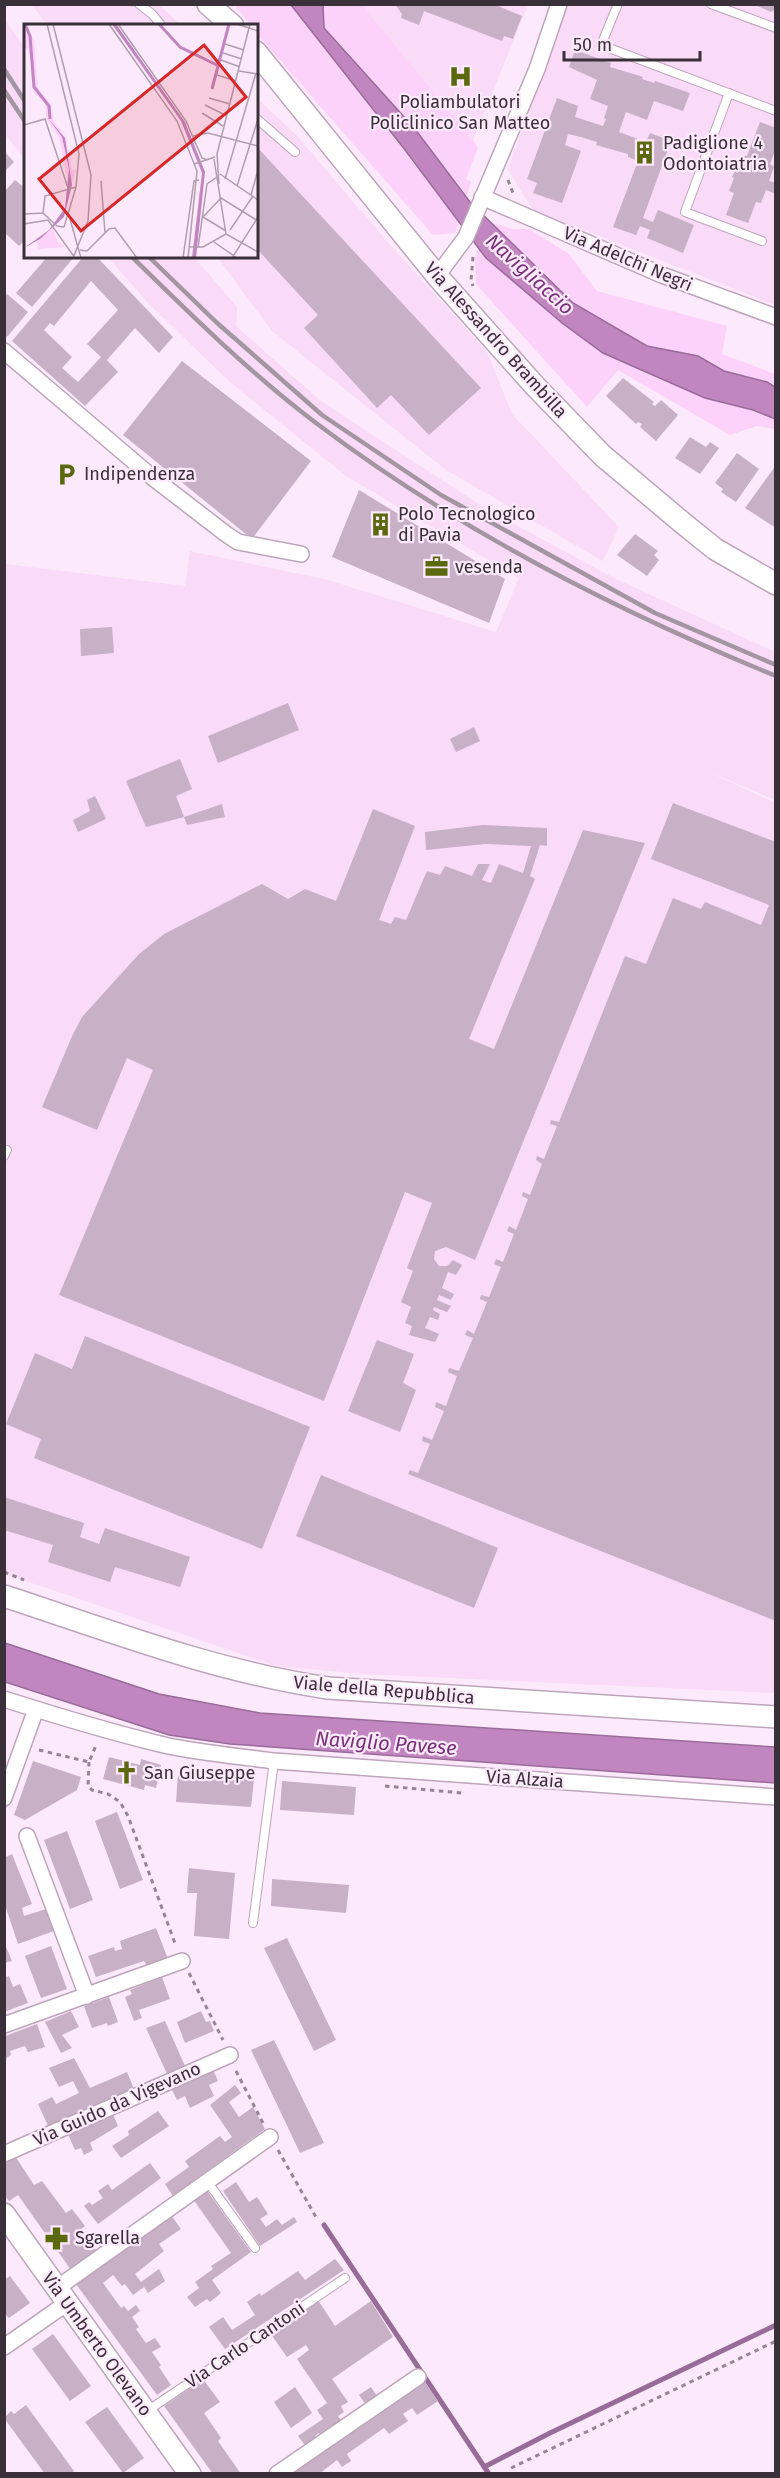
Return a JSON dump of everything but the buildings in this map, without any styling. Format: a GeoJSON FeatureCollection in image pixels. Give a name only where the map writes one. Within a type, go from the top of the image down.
{"type":"FeatureCollection","features":[{"type":"Feature","properties":{"kind":"street"},"geometry":{"type":"LineString","coordinates":[[208,4],[232,24]]}},
{"type":"Feature","properties":{"kind":"street"},"geometry":{"type":"LineString","coordinates":[[220,4],[233,24]]}},
{"type":"Feature","properties":{"kind":"street"},"geometry":{"type":"LineString","coordinates":[[436,276],[466,237],[537,69],[559,4]]}},
{"type":"Feature","properties":{"kind":"street","name":"Via Alessandro Brambilla"},"geometry":{"type":"LineString","coordinates":[[258,54],[436,276],[535,386],[603,456],[715,549],[776,584]]}},
{"type":"Feature","properties":{"kind":"street","name":"Via Adelchi Negri"},"geometry":{"type":"LineString","coordinates":[[482,197],[662,275],[776,318]]}},
{"type":"Feature","properties":{"kind":"street"},"geometry":{"type":"LineString","coordinates":[[4,351],[152,477],[226,534],[238,542],[301,554]]}},
{"type":"Feature","properties":{"kind":"street","name":"Viale della Repubblica"},"geometry":{"type":"LineString","coordinates":[[4,1596],[175,1652],[285,1682],[328,1688],[776,1717]]}},
{"type":"Feature","properties":{"kind":"street","name":"Via Alzaia"},"geometry":{"type":"LineString","coordinates":[[4,1699],[103,1729],[166,1745],[274,1761],[776,1797]]}},
{"type":"Feature","properties":{"kind":"street"},"geometry":{"type":"LineString","coordinates":[[4,1798],[36,1709]]}},
{"type":"Feature","properties":{"kind":"street"},"geometry":{"type":"LineString","coordinates":[[27,1836],[87,1996]]}},
{"type":"Feature","properties":{"kind":"street"},"geometry":{"type":"LineString","coordinates":[[4,2025],[183,1961]]}},
{"type":"Feature","properties":{"kind":"street","name":"Via Guido da Vigevano"},"geometry":{"type":"LineString","coordinates":[[4,2154],[230,2055]]}},
{"type":"Feature","properties":{"kind":"street"},"geometry":{"type":"LineString","coordinates":[[4,2347],[62,2296],[207,2181],[270,2137]]}},
{"type":"Feature","properties":{"kind":"street","name":"Via Umberto Olevano"},"geometry":{"type":"LineString","coordinates":[[4,2214],[190,2474]]}},
{"type":"Feature","properties":{"kind":"street"},"geometry":{"type":"LineString","coordinates":[[277,2474],[418,2377]]}},
{"type":"Feature","properties":{"kind":"lane"},"geometry":{"type":"LineString","coordinates":[[139,4],[160,24]]}},
{"type":"Feature","properties":{"kind":"lane"},"geometry":{"type":"LineString","coordinates":[[618,4],[601,45],[776,111]]}},
{"type":"Feature","properties":{"kind":"lane"},"geometry":{"type":"LineString","coordinates":[[711,4],[776,28]]}},
{"type":"Feature","properties":{"kind":"lane"},"geometry":{"type":"LineString","coordinates":[[729,93],[685,212],[762,241]]}},
{"type":"Feature","properties":{"kind":"lane"},"geometry":{"type":"LineString","coordinates":[[258,120],[295,152]]}},
{"type":"Feature","properties":{"kind":"lane"},"geometry":{"type":"LineString","coordinates":[[253,1923],[274,1761]]}},
{"type":"Feature","properties":{"kind":"lane"},"geometry":{"type":"LineString","coordinates":[[207,2181],[255,2248]]}},
{"type":"Feature","properties":{"kind":"lane","name":"Via Carlo Cantoni"},"geometry":{"type":"LineString","coordinates":[[145,2412],[345,2278]]}},
{"type":"Feature","properties":{"kind":"path"},"geometry":{"type":"LineString","coordinates":[[4,1572],[25,1581]]}},
{"type":"Feature","properties":{"kind":"path"},"geometry":{"type":"LineString","coordinates":[[103,1729],[89,1762],[88,1786],[120,1802],[128,1816],[183,1961],[270,2137],[317,2219]]}},
{"type":"Feature","properties":{"kind":"path"},"geometry":{"type":"LineString","coordinates":[[23,1746],[89,1762]]}},
{"type":"Feature","properties":{"kind":"path"},"geometry":{"type":"LineString","coordinates":[[511,2468],[776,2341]]}},
{"type":"Feature","properties":{"kind":"shaded area"},"geometry":{"type":"Polygon","coordinates":[[[32,5],[159,5],[180,24],[46,24],[32,5]]]}},
{"type":"Feature","properties":{"kind":"shaded area"},"geometry":{"type":"Polygon","coordinates":[[[235,5],[291,5],[459,222],[455,233],[433,235],[258,35],[258,24],[249,24],[235,5]]]}},
{"type":"Feature","properties":{"kind":"shaded area"},"geometry":{"type":"Polygon","coordinates":[[[323,5],[364,5],[473,140],[478,148],[466,179],[471,182],[467,196],[415,129],[324,28],[323,5]]]}},
{"type":"Feature","properties":{"kind":"shaded area","name":"Poliambulatori Policlinico San Matteo"},"geometry":{"type":"Polygon","coordinates":[[[364,5],[528,5],[473,140],[368,12],[364,5]]]}},
{"type":"Feature","properties":{"kind":"shaded area"},"geometry":{"type":"Polygon","coordinates":[[[564,5],[775,5],[775,305],[533,210],[508,170],[564,5]]]}},
{"type":"Feature","properties":{"kind":"shaded area"},"geometry":{"type":"Polygon","coordinates":[[[5,20],[24,47],[24,159],[5,134],[5,20]]]}},
{"type":"Feature","properties":{"kind":"shaded area"},"geometry":{"type":"Polygon","coordinates":[[[258,99],[297,136],[385,239],[487,352],[512,414],[619,527],[603,561],[446,470],[272,331],[218,258],[258,258],[258,99]]]}},
{"type":"Feature","properties":{"kind":"shaded area"},"geometry":{"type":"Polygon","coordinates":[[[490,222],[512,229],[529,229],[569,254],[597,291],[727,326],[722,354],[775,374],[775,387],[767,382],[724,371],[698,356],[647,346],[573,303],[490,222]]]}},
{"type":"Feature","properties":{"kind":"shaded area"},"geometry":{"type":"Polygon","coordinates":[[[478,247],[486,258],[562,323],[603,353],[705,398],[753,410],[775,419],[775,429],[757,426],[730,435],[618,370],[587,407],[476,284],[475,258],[478,247]]]}},
{"type":"Feature","properties":{"kind":"shaded area"},"geometry":{"type":"Polygon","coordinates":[[[109,258],[195,258],[237,307],[236,326],[321,401],[488,510],[616,579],[775,652],[775,800],[705,770],[775,803],[775,1693],[363,1674],[277,1666],[5,1574],[5,564],[185,586],[190,551],[328,580],[496,632],[519,578],[346,476],[231,383],[149,304],[109,258]]]}},
{"type":"Feature","properties":{"kind":"water","name":"Navigliaccio"},"geometry":{"type":"Polygon","coordinates":[[[291,5],[323,5],[324,28],[415,129],[470,202],[573,303],[647,346],[698,356],[724,371],[767,382],[775,387],[775,419],[753,410],[705,398],[603,353],[562,323],[486,258],[291,5]]]}},
{"type":"Feature","properties":{"kind":"water","name":"Naviglio Pavese"},"geometry":{"type":"Polygon","coordinates":[[[5,1643],[159,1694],[260,1713],[775,1747],[775,1783],[230,1744],[169,1735],[5,1682],[5,1643]]]}},
{"type":"Feature","properties":{"kind":"waterway"},"geometry":{"type":"LineString","coordinates":[[324,2225],[489,2474]]}},
{"type":"Feature","properties":{"kind":"waterway"},"geometry":{"type":"LineString","coordinates":[[484,2467],[776,2325]]}},
{"type":"Feature","properties":{"kind":"railway"},"geometry":{"type":"LineString","coordinates":[[4,69],[24,100]]}},
{"type":"Feature","properties":{"kind":"railway"},"geometry":{"type":"LineString","coordinates":[[4,90],[24,120]]}},
{"type":"Feature","properties":{"kind":"railway"},"geometry":{"type":"LineString","coordinates":[[133,258],[221,342],[292,404],[369,462],[424,498],[480,532],[596,595],[655,624],[776,676]]}},
{"type":"Feature","properties":{"kind":"railway"},"geometry":{"type":"LineString","coordinates":[[150,258],[216,322],[322,415],[441,495],[655,613],[776,665]]}},
{"type":"Feature","properties":{"kind":"place","name":"Poliambulatori Policlinico San Matteo"},"geometry":{"type":"Point","coordinates":[460,76]}},
{"type":"Feature","properties":{"kind":"place","name":"Padiglione 4 Odontoiatria"},"geometry":{"type":"Point","coordinates":[645,153]}},
{"type":"Feature","properties":{"kind":"place","name":"Indipendenza"},"geometry":{"type":"Point","coordinates":[66,474]}},
{"type":"Feature","properties":{"kind":"place","name":"Polo Tecnologico di Pavia"},"geometry":{"type":"Point","coordinates":[380,524]}},
{"type":"Feature","properties":{"kind":"place","name":"vesenda"},"geometry":{"type":"Point","coordinates":[437,567]}},
{"type":"Feature","properties":{"kind":"place","name":"San Giuseppe"},"geometry":{"type":"Point","coordinates":[126,1773]}},
{"type":"Feature","properties":{"kind":"place","name":"Sgarella"},"geometry":{"type":"Point","coordinates":[57,2238]}}]}
